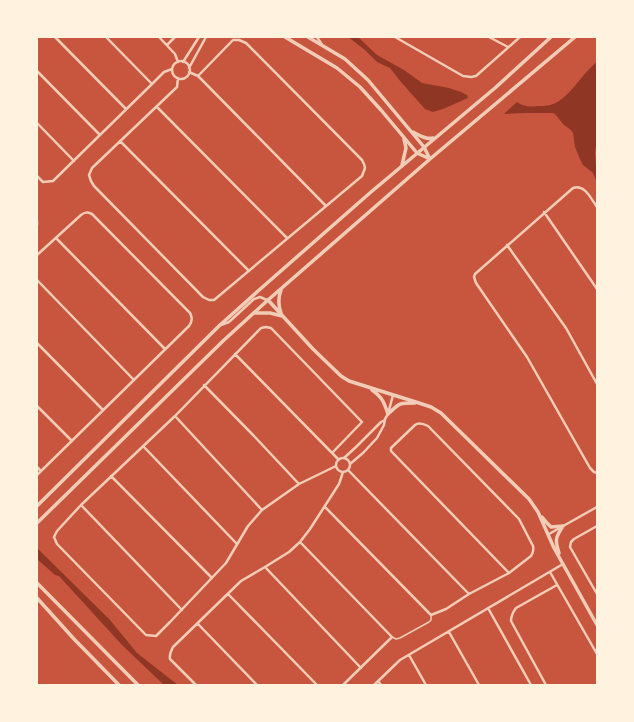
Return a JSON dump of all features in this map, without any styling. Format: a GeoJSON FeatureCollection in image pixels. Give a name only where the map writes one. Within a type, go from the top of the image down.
{"type":"FeatureCollection","features":[{"type":"Feature","properties":{"kind":"street"},"geometry":{"type":"LineString","coordinates":[[54,37],[126,109]]}},
{"type":"Feature","properties":{"kind":"street"},"geometry":{"type":"LineString","coordinates":[[106,37],[152,84]]}},
{"type":"Feature","properties":{"kind":"street"},"geometry":{"type":"LineString","coordinates":[[159,37],[174,54],[178,62]]}},
{"type":"Feature","properties":{"kind":"street"},"geometry":{"type":"LineString","coordinates":[[167,45],[175,37]]}},
{"type":"Feature","properties":{"kind":"street"},"geometry":{"type":"LineString","coordinates":[[184,62],[199,37]]}},
{"type":"Feature","properties":{"kind":"street"},"geometry":{"type":"LineString","coordinates":[[172,69],[173,75],[178,78],[184,78],[188,74],[206,37]]}},
{"type":"Feature","properties":{"kind":"street"},"geometry":{"type":"LineString","coordinates":[[285,37],[338,68],[360,87],[418,153],[430,159]]}},
{"type":"Feature","properties":{"kind":"street"},"geometry":{"type":"LineString","coordinates":[[308,37],[345,59],[368,80],[424,147],[430,159]]}},
{"type":"Feature","properties":{"kind":"street"},"geometry":{"type":"LineString","coordinates":[[317,37],[322,45]]}},
{"type":"Feature","properties":{"kind":"street"},"geometry":{"type":"LineString","coordinates":[[396,37],[463,76],[471,77],[476,76],[520,37]]}},
{"type":"Feature","properties":{"kind":"street"},"geometry":{"type":"LineString","coordinates":[[489,37],[508,47]]}},
{"type":"Feature","properties":{"kind":"street"},"geometry":{"type":"LineString","coordinates":[[37,506],[220,326],[264,285],[401,166],[495,88],[551,37]]}},
{"type":"Feature","properties":{"kind":"street"},"geometry":{"type":"LineString","coordinates":[[37,523],[268,300],[430,159],[575,37]]}},
{"type":"Feature","properties":{"kind":"street"},"geometry":{"type":"LineString","coordinates":[[178,78],[177,87],[92,168],[89,175],[94,186],[203,297],[209,300],[214,300],[362,176],[366,168],[364,164],[246,43],[239,40],[233,40],[198,76]]}},
{"type":"Feature","properties":{"kind":"street"},"geometry":{"type":"LineString","coordinates":[[37,176],[46,182],[53,181],[164,72],[172,69],[178,62],[184,62],[188,66],[189,70],[198,76],[326,206]]}},
{"type":"Feature","properties":{"kind":"street"},"geometry":{"type":"LineString","coordinates":[[37,71],[100,135]]}},
{"type":"Feature","properties":{"kind":"street"},"geometry":{"type":"LineString","coordinates":[[157,106],[287,238]]}},
{"type":"Feature","properties":{"kind":"street"},"geometry":{"type":"LineString","coordinates":[[37,123],[74,161]]}},
{"type":"Feature","properties":{"kind":"street"},"geometry":{"type":"LineString","coordinates":[[410,131],[424,138],[430,139],[437,136]]}},
{"type":"Feature","properties":{"kind":"street"},"geometry":{"type":"LineString","coordinates":[[401,166],[406,148],[404,137]]}},
{"type":"Feature","properties":{"kind":"street"},"geometry":{"type":"LineString","coordinates":[[120,141],[249,271]]}},
{"type":"Feature","properties":{"kind":"street"},"geometry":{"type":"LineString","coordinates":[[597,207],[584,189],[580,187],[573,188],[507,245],[475,274],[474,277],[476,283],[527,357],[590,468],[597,473]]}},
{"type":"Feature","properties":{"kind":"street"},"geometry":{"type":"LineString","coordinates":[[544,212],[597,289]]}},
{"type":"Feature","properties":{"kind":"street"},"geometry":{"type":"LineString","coordinates":[[37,255],[81,215],[84,213],[92,214],[190,313],[192,317],[192,321],[189,326],[37,475]]}},
{"type":"Feature","properties":{"kind":"street"},"geometry":{"type":"LineString","coordinates":[[56,238],[165,349]]}},
{"type":"Feature","properties":{"kind":"street"},"geometry":{"type":"LineString","coordinates":[[507,245],[566,328],[597,384]]}},
{"type":"Feature","properties":{"kind":"street"},"geometry":{"type":"LineString","coordinates":[[37,280],[134,380]]}},
{"type":"Feature","properties":{"kind":"street"},"geometry":{"type":"LineString","coordinates":[[281,289],[278,302],[279,309],[283,316]]}},
{"type":"Feature","properties":{"kind":"street"},"geometry":{"type":"LineString","coordinates":[[220,326],[229,322],[254,299],[260,297],[268,300],[313,349],[341,376],[349,381],[431,407],[441,413],[529,499],[551,527],[563,526]]}},
{"type":"Feature","properties":{"kind":"street"},"geometry":{"type":"LineString","coordinates":[[254,313],[270,313],[283,316]]}},
{"type":"Feature","properties":{"kind":"street"},"geometry":{"type":"LineString","coordinates":[[332,453],[362,422],[271,328],[261,328],[174,416],[82,505],[57,531],[54,537],[57,544],[146,635],[156,636],[226,563],[248,526],[262,510],[299,484],[336,466]]}},
{"type":"Feature","properties":{"kind":"street"},"geometry":{"type":"LineString","coordinates":[[37,343],[103,410]]}},
{"type":"Feature","properties":{"kind":"street"},"geometry":{"type":"LineString","coordinates":[[235,354],[338,459]]}},
{"type":"Feature","properties":{"kind":"street"},"geometry":{"type":"LineString","coordinates":[[204,385],[299,484]]}},
{"type":"Feature","properties":{"kind":"street"},"geometry":{"type":"LineString","coordinates":[[367,387],[378,394],[382,399],[388,414]]}},
{"type":"Feature","properties":{"kind":"street"},"geometry":{"type":"LineString","coordinates":[[338,459],[344,458],[385,419],[388,414],[393,395]]}},
{"type":"Feature","properties":{"kind":"street"},"geometry":{"type":"LineString","coordinates":[[388,414],[402,403],[419,403]]}},
{"type":"Feature","properties":{"kind":"street"},"geometry":{"type":"LineString","coordinates":[[37,406],[72,441]]}},
{"type":"Feature","properties":{"kind":"street"},"geometry":{"type":"LineString","coordinates":[[174,416],[262,510]]}},
{"type":"Feature","properties":{"kind":"street"},"geometry":{"type":"LineString","coordinates":[[338,459],[336,466],[339,471],[343,472],[348,470],[350,464],[377,438],[384,425],[385,419]]}},
{"type":"Feature","properties":{"kind":"street"},"geometry":{"type":"LineString","coordinates":[[325,507],[431,615],[446,610],[469,594],[509,573],[531,556],[533,553],[533,546],[519,519],[425,424],[418,423],[415,425],[391,448],[391,451],[509,573]]}},
{"type":"Feature","properties":{"kind":"street"},"geometry":{"type":"LineString","coordinates":[[143,446],[237,544]]}},
{"type":"Feature","properties":{"kind":"street"},"geometry":{"type":"LineString","coordinates":[[344,458],[348,460],[350,464]]}},
{"type":"Feature","properties":{"kind":"street"},"geometry":{"type":"LineString","coordinates":[[37,467],[41,471]]}},
{"type":"Feature","properties":{"kind":"street"},"geometry":{"type":"LineString","coordinates":[[348,470],[469,594]]}},
{"type":"Feature","properties":{"kind":"street"},"geometry":{"type":"LineString","coordinates":[[196,685],[170,659],[173,647],[241,581],[265,568],[289,552],[300,542],[325,507],[339,484],[343,472]]}},
{"type":"Feature","properties":{"kind":"street"},"geometry":{"type":"LineString","coordinates":[[111,476],[212,578]]}},
{"type":"Feature","properties":{"kind":"street"},"geometry":{"type":"LineString","coordinates":[[82,505],[182,610]]}},
{"type":"Feature","properties":{"kind":"street"},"geometry":{"type":"LineString","coordinates":[[549,534],[597,507]]}},
{"type":"Feature","properties":{"kind":"street"},"geometry":{"type":"LineString","coordinates":[[538,512],[554,548],[597,625]]}},
{"type":"Feature","properties":{"kind":"street"},"geometry":{"type":"LineString","coordinates":[[562,562],[556,539],[563,526]]}},
{"type":"Feature","properties":{"kind":"street"},"geometry":{"type":"LineString","coordinates":[[597,526],[574,539],[571,542],[570,547],[597,594]]}},
{"type":"Feature","properties":{"kind":"street"},"geometry":{"type":"LineString","coordinates":[[300,542],[392,637],[343,685]]}},
{"type":"Feature","properties":{"kind":"street"},"geometry":{"type":"LineString","coordinates":[[374,685],[400,660],[550,572],[562,562]]}},
{"type":"Feature","properties":{"kind":"street"},"geometry":{"type":"LineString","coordinates":[[265,568],[361,668]]}},
{"type":"Feature","properties":{"kind":"street"},"geometry":{"type":"LineString","coordinates":[[550,572],[597,654]]}},
{"type":"Feature","properties":{"kind":"street"},"geometry":{"type":"LineString","coordinates":[[37,583],[138,685]]}},
{"type":"Feature","properties":{"kind":"street"},"geometry":{"type":"LineString","coordinates":[[546,685],[511,621],[511,616],[516,608],[557,585]]}},
{"type":"Feature","properties":{"kind":"street"},"geometry":{"type":"LineString","coordinates":[[228,594],[317,685]]}},
{"type":"Feature","properties":{"kind":"street"},"geometry":{"type":"LineString","coordinates":[[37,598],[119,685]]}},
{"type":"Feature","properties":{"kind":"street"},"geometry":{"type":"LineString","coordinates":[[488,608],[531,685]]}},
{"type":"Feature","properties":{"kind":"street"},"geometry":{"type":"LineString","coordinates":[[198,624],[257,685]]}},
{"type":"Feature","properties":{"kind":"street"},"geometry":{"type":"LineString","coordinates":[[449,632],[479,685]]}},
{"type":"Feature","properties":{"kind":"street"},"geometry":{"type":"LineString","coordinates":[[409,655],[426,685]]}},
{"type":"Feature","properties":{"kind":"street"},"geometry":{"type":"LineString","coordinates":[[378,681],[381,685]]}},
{"type":"Feature","properties":{"kind":"lane"},"geometry":{"type":"LineString","coordinates":[[392,637],[396,639],[400,638],[429,622],[431,620],[431,615]]}},
{"type":"Feature","properties":{"kind":"shaded area"},"geometry":{"type":"Polygon","coordinates":[[[348,37],[358,37],[377,55],[404,70],[422,83],[449,88],[467,95],[468,98],[433,112],[425,109],[390,68],[377,62],[365,50],[348,37]]]}},
{"type":"Feature","properties":{"kind":"shaded area"},"geometry":{"type":"Polygon","coordinates":[[[597,62],[597,137],[595,153],[596,180],[593,173],[583,165],[580,159],[575,147],[573,133],[555,114],[504,114],[517,102],[524,106],[547,106],[557,102],[569,93],[597,62]]]}},
{"type":"Feature","properties":{"kind":"shaded area"},"geometry":{"type":"Polygon","coordinates":[[[37,548],[110,620],[137,653],[178,685],[164,685],[123,646],[59,576],[55,575],[37,559],[37,548]]]}}]}
